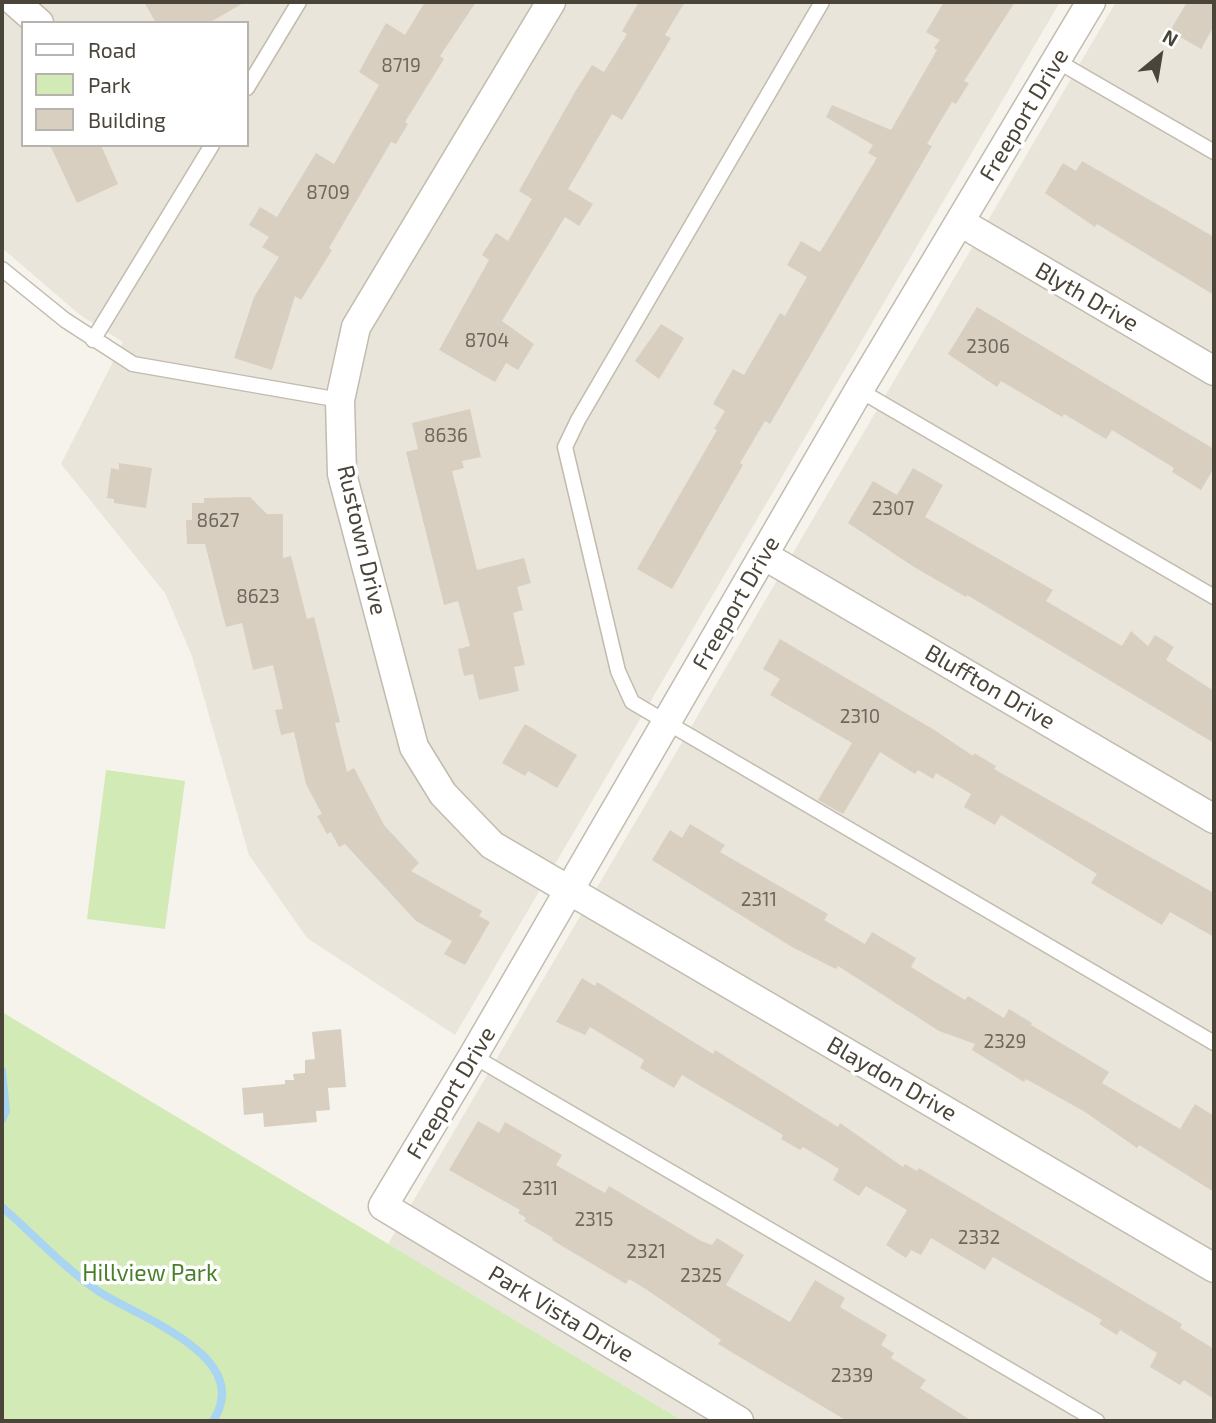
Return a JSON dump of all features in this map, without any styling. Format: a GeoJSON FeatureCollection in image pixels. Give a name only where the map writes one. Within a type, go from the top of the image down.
{"type":"FeatureCollection","features":[{"type":"Feature","properties":{"kind":"street"},"geometry":{"type":"LineString","coordinates":[[15,2],[37,21]]}},
{"type":"Feature","properties":{"kind":"street","name":"Rustown Drive"},"geometry":{"type":"LineString","coordinates":[[551,2],[356,327],[340,400],[342,474],[414,747],[443,794],[492,845],[569,891]]}},
{"type":"Feature","properties":{"kind":"street","name":"Freeport Drive"},"geometry":{"type":"LineString","coordinates":[[383,1206],[473,1056],[859,390],[1091,2]]}},
{"type":"Feature","properties":{"kind":"street","name":"Blyth Drive"},"geometry":{"type":"LineString","coordinates":[[960,222],[1214,371]]}},
{"type":"Feature","properties":{"kind":"street","name":"Bluffton Drive"},"geometry":{"type":"LineString","coordinates":[[765,555],[1214,819]]}},
{"type":"Feature","properties":{"kind":"street","name":"Blaydon Drive"},"geometry":{"type":"LineString","coordinates":[[569,891],[1214,1268]]}},
{"type":"Feature","properties":{"kind":"street","name":"Park Vista Drive"},"geometry":{"type":"LineString","coordinates":[[383,1206],[739,1421]]}},
{"type":"Feature","properties":{"kind":"lane"},"geometry":{"type":"LineString","coordinates":[[248,86],[299,2]]}},
{"type":"Feature","properties":{"kind":"lane"},"geometry":{"type":"LineString","coordinates":[[822,2],[578,420],[565,447],[618,671],[632,702],[1214,1043]]}},
{"type":"Feature","properties":{"kind":"lane"},"geometry":{"type":"LineString","coordinates":[[1057,61],[1214,152]]}},
{"type":"Feature","properties":{"kind":"lane"},"geometry":{"type":"LineString","coordinates":[[93,340],[211,147]]}},
{"type":"Feature","properties":{"kind":"lane"},"geometry":{"type":"LineString","coordinates":[[2,269],[93,340],[133,363],[340,400]]}},
{"type":"Feature","properties":{"kind":"lane"},"geometry":{"type":"LineString","coordinates":[[859,390],[1214,597]]}},
{"type":"Feature","properties":{"kind":"lane"},"geometry":{"type":"LineString","coordinates":[[473,1056],[1097,1421]]}},
{"type":"Feature","properties":{"kind":"shaded area"},"geometry":{"type":"Polygon","coordinates":[[[2,2],[1060,2],[455,1035],[307,938],[249,855],[192,656],[165,593],[61,464],[123,342],[80,315],[2,248],[2,2]]]}},
{"type":"Feature","properties":{"kind":"shaded area"},"geometry":{"type":"Polygon","coordinates":[[[1116,2],[1214,2],[1214,1421],[683,1421],[388,1244],[1116,2]]]}},
{"type":"Feature","properties":{"kind":"green space"},"geometry":{"type":"Polygon","coordinates":[[[106,770],[185,781],[165,929],[87,919],[106,770]]]}},
{"type":"Feature","properties":{"kind":"green space","name":"Hillview Park"},"geometry":{"type":"Polygon","coordinates":[[[2,1012],[683,1421],[2,1421],[2,1012]]]}},
{"type":"Feature","properties":{"kind":"building"},"geometry":{"type":"Polygon","coordinates":[[[144,2],[245,2],[212,21],[155,21],[144,2]]]}},
{"type":"Feature","properties":{"kind":"building"},"geometry":{"type":"Polygon","coordinates":[[[425,2],[476,2],[440,56],[444,59],[405,122],[408,124],[396,144],[391,142],[329,248],[332,250],[301,300],[295,296],[272,370],[234,358],[254,297],[279,257],[262,247],[269,237],[249,225],[260,207],[277,217],[316,153],[334,164],[379,85],[359,72],[386,23],[405,35],[425,2]]]}},
{"type":"Feature","properties":{"kind":"building"},"geometry":{"type":"Polygon","coordinates":[[[639,2],[685,2],[665,35],[671,38],[622,120],[612,114],[568,189],[593,204],[579,226],[565,217],[502,321],[534,344],[518,370],[506,363],[495,382],[439,350],[489,260],[482,255],[496,233],[508,241],[532,199],[519,191],[575,92],[592,65],[604,72],[627,34],[622,31],[639,2]]]}},
{"type":"Feature","properties":{"kind":"building"},"geometry":{"type":"Polygon","coordinates":[[[944,2],[1015,2],[964,81],[969,83],[956,104],[952,102],[927,144],[932,146],[770,424],[765,421],[740,463],[743,465],[672,589],[637,569],[717,430],[714,429],[725,411],[713,404],[733,369],[744,375],[780,313],[785,316],[807,277],[787,265],[801,241],[820,252],[877,158],[868,153],[873,145],[826,117],[832,105],[891,130],[937,50],[934,48],[940,40],[926,32],[944,2]]]}},
{"type":"Feature","properties":{"kind":"building"},"geometry":{"type":"Polygon","coordinates":[[[1187,2],[1214,2],[1214,26],[1201,49],[1170,31],[1187,2]]]}},
{"type":"Feature","properties":{"kind":"building"},"geometry":{"type":"Polygon","coordinates":[[[51,147],[102,147],[118,184],[77,203],[51,147]]]}},
{"type":"Feature","properties":{"kind":"building"},"geometry":{"type":"Polygon","coordinates":[[[1082,161],[1214,237],[1214,295],[1097,224],[1095,227],[1045,193],[1063,163],[1076,171],[1082,161]]]}},
{"type":"Feature","properties":{"kind":"building"},"geometry":{"type":"Polygon","coordinates":[[[977,307],[1214,449],[1214,468],[1201,490],[1172,472],[1174,468],[1112,430],[1106,439],[1001,381],[997,387],[948,354],[977,307]]]}},
{"type":"Feature","properties":{"kind":"building"},"geometry":{"type":"Polygon","coordinates":[[[661,324],[684,338],[659,379],[635,361],[661,324]]]}},
{"type":"Feature","properties":{"kind":"building"},"geometry":{"type":"Polygon","coordinates":[[[470,409],[481,457],[462,461],[464,468],[452,471],[477,570],[524,558],[531,583],[517,587],[523,610],[513,613],[525,665],[514,667],[519,691],[479,700],[473,674],[464,676],[458,649],[470,646],[458,601],[444,605],[406,452],[418,449],[412,423],[470,409]]]}},
{"type":"Feature","properties":{"kind":"building"},"geometry":{"type":"Polygon","coordinates":[[[119,463],[152,468],[146,508],[114,503],[114,499],[107,498],[111,468],[119,470],[119,463]]]}},
{"type":"Feature","properties":{"kind":"building"},"geometry":{"type":"Polygon","coordinates":[[[913,468],[943,485],[925,517],[1053,590],[1046,601],[1122,646],[1131,631],[1148,646],[1155,635],[1174,647],[1166,660],[1214,691],[1214,743],[967,595],[966,597],[914,567],[848,523],[873,481],[897,495],[913,468]]]}},
{"type":"Feature","properties":{"kind":"building"},"geometry":{"type":"Polygon","coordinates":[[[250,497],[267,514],[283,514],[283,558],[291,556],[307,619],[314,617],[340,722],[335,723],[347,772],[354,768],[384,825],[419,863],[411,871],[482,911],[479,916],[490,922],[465,965],[444,954],[452,941],[416,921],[345,844],[339,847],[331,832],[327,834],[317,816],[322,814],[306,784],[294,732],[281,735],[275,710],[283,709],[273,665],[253,670],[242,623],[226,627],[205,544],[187,544],[186,520],[192,520],[192,503],[204,503],[204,498],[250,497]]]}},
{"type":"Feature","properties":{"kind":"building"},"geometry":{"type":"Polygon","coordinates":[[[780,639],[936,731],[973,756],[974,753],[996,766],[994,769],[1214,893],[1214,937],[1170,912],[1162,925],[1091,883],[1097,874],[1001,815],[995,825],[964,807],[971,794],[936,773],[933,779],[918,770],[915,774],[880,752],[843,814],[818,800],[852,743],[770,695],[780,679],[763,669],[780,639]]]}},
{"type":"Feature","properties":{"kind":"building"},"geometry":{"type":"Polygon","coordinates":[[[525,724],[577,755],[557,788],[528,771],[525,776],[502,763],[525,724]]]}},
{"type":"Feature","properties":{"kind":"building"},"geometry":{"type":"Polygon","coordinates":[[[690,824],[725,845],[720,852],[828,914],[824,920],[865,944],[872,932],[916,958],[911,967],[965,1000],[968,996],[1004,1018],[1009,1009],[1032,1023],[1031,1025],[1109,1072],[1102,1083],[1180,1129],[1195,1104],[1214,1116],[1214,1192],[1139,1145],[1137,1148],[1085,1112],[1026,1079],[1024,1082],[972,1050],[975,1044],[939,1031],[838,966],[836,969],[792,947],[652,860],[670,830],[682,838],[690,824]]]}},
{"type":"Feature","properties":{"kind":"building"},"geometry":{"type":"Polygon","coordinates":[[[582,978],[595,986],[597,982],[713,1054],[715,1050],[838,1127],[840,1123],[903,1167],[905,1164],[917,1171],[919,1168],[1182,1324],[1180,1328],[1214,1349],[1214,1399],[1184,1380],[1180,1385],[1150,1367],[1157,1353],[1120,1330],[1117,1335],[1099,1324],[1102,1320],[993,1257],[985,1270],[931,1238],[921,1255],[911,1250],[906,1258],[886,1245],[907,1210],[866,1186],[859,1196],[833,1180],[839,1169],[803,1147],[800,1150],[781,1139],[783,1135],[682,1075],[674,1088],[640,1068],[644,1060],[590,1027],[585,1035],[556,1022],[582,978]]]}},
{"type":"Feature","properties":{"kind":"building"},"geometry":{"type":"Polygon","coordinates":[[[341,1029],[346,1087],[328,1088],[330,1110],[316,1111],[317,1122],[264,1127],[263,1113],[244,1115],[242,1088],[285,1084],[285,1080],[294,1080],[293,1074],[305,1073],[305,1060],[315,1059],[312,1032],[341,1029]]]}},
{"type":"Feature","properties":{"kind":"building"},"geometry":{"type":"Polygon","coordinates":[[[478,1121],[499,1133],[505,1122],[562,1155],[556,1165],[605,1193],[609,1186],[701,1241],[712,1245],[717,1238],[744,1255],[726,1285],[790,1322],[815,1280],[845,1298],[840,1307],[887,1335],[881,1345],[894,1353],[891,1358],[926,1380],[920,1388],[972,1421],[847,1421],[718,1344],[721,1340],[647,1290],[629,1279],[626,1284],[552,1240],[553,1238],[524,1221],[526,1218],[518,1213],[520,1210],[449,1170],[478,1121]]]}},
{"type":"Feature","properties":{"kind":"waterway"},"geometry":{"type":"LineString","coordinates":[[2,1071],[6,1111],[2,1120]]}},
{"type":"Feature","properties":{"kind":"waterway"},"geometry":{"type":"LineString","coordinates":[[2,1207],[85,1282],[187,1342],[206,1358],[219,1377],[222,1398],[213,1421]]}}]}
